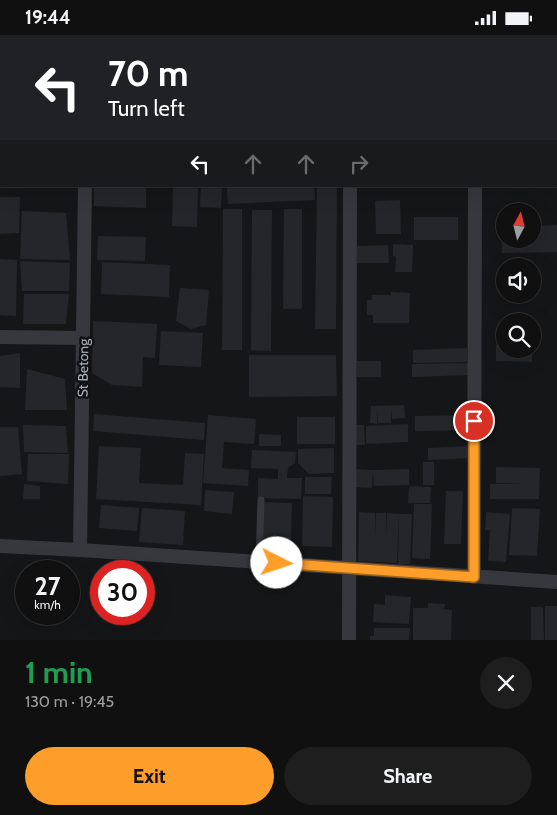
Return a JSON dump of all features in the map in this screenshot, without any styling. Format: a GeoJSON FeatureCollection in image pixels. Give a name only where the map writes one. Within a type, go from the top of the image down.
{"type":"FeatureCollection","features":[{"type":"Feature","properties":{"kind":"street","name":"St Betong"},"geometry":{"type":"LineString","coordinates":[[80,550],[85,187]]}},
{"type":"Feature","properties":{"kind":"street"},"geometry":{"type":"LineString","coordinates":[[348,640],[350,187]]}},
{"type":"Feature","properties":{"kind":"street"},"geometry":{"type":"LineString","coordinates":[[474,577],[475,187]]}},
{"type":"Feature","properties":{"kind":"street"},"geometry":{"type":"LineString","coordinates":[[0,337],[83,338]]}},
{"type":"Feature","properties":{"kind":"street"},"geometry":{"type":"LineString","coordinates":[[0,546],[557,583]]}},
{"type":"Feature","properties":{"kind":"lane"},"geometry":{"type":"LineString","coordinates":[[259,562],[261,499]]}},
{"type":"Feature","properties":{"kind":"building"},"geometry":{"type":"Polygon","coordinates":[[[94,187],[146,187],[146,208],[94,206],[94,187]]]}},
{"type":"Feature","properties":{"kind":"building"},"geometry":{"type":"Polygon","coordinates":[[[173,187],[198,188],[197,227],[172,226],[173,187]]]}},
{"type":"Feature","properties":{"kind":"building"},"geometry":{"type":"Polygon","coordinates":[[[201,187],[222,187],[221,208],[200,207],[201,187]]]}},
{"type":"Feature","properties":{"kind":"building"},"geometry":{"type":"Polygon","coordinates":[[[227,187],[314,187],[315,200],[228,204],[227,187]]]}},
{"type":"Feature","properties":{"kind":"building"},"geometry":{"type":"Polygon","coordinates":[[[317,187],[337,187],[336,329],[315,329],[317,187]]]}},
{"type":"Feature","properties":{"kind":"building"},"geometry":{"type":"Polygon","coordinates":[[[0,197],[20,197],[19,233],[0,234],[0,197]]]}},
{"type":"Feature","properties":{"kind":"building"},"geometry":{"type":"Polygon","coordinates":[[[400,200],[401,234],[376,234],[375,201],[400,200]]]}},
{"type":"Feature","properties":{"kind":"building"},"geometry":{"type":"Polygon","coordinates":[[[223,209],[242,209],[242,350],[222,350],[223,209]]]}},
{"type":"Feature","properties":{"kind":"building"},"geometry":{"type":"Polygon","coordinates":[[[284,209],[302,209],[302,309],[283,309],[284,209]]]}},
{"type":"Feature","properties":{"kind":"building"},"geometry":{"type":"Polygon","coordinates":[[[252,210],[272,210],[271,351],[251,350],[252,210]]]}},
{"type":"Feature","properties":{"kind":"building"},"geometry":{"type":"Polygon","coordinates":[[[22,211],[66,213],[70,260],[20,259],[22,211]]]}},
{"type":"Feature","properties":{"kind":"building"},"geometry":{"type":"Polygon","coordinates":[[[414,217],[458,217],[458,240],[414,240],[414,217]]]}},
{"type":"Feature","properties":{"kind":"building"},"geometry":{"type":"Polygon","coordinates":[[[557,225],[557,252],[502,253],[502,248],[541,248],[541,226],[557,225]]]}},
{"type":"Feature","properties":{"kind":"building"},"geometry":{"type":"Polygon","coordinates":[[[98,236],[146,237],[145,261],[97,260],[98,236]]]}},
{"type":"Feature","properties":{"kind":"building"},"geometry":{"type":"Polygon","coordinates":[[[393,244],[413,245],[412,272],[395,272],[396,257],[393,256],[393,244]]]}},
{"type":"Feature","properties":{"kind":"building"},"geometry":{"type":"Polygon","coordinates":[[[388,245],[389,263],[357,263],[357,246],[388,245]]]}},
{"type":"Feature","properties":{"kind":"building"},"geometry":{"type":"Polygon","coordinates":[[[0,259],[17,260],[16,316],[0,315],[0,259]]]}},
{"type":"Feature","properties":{"kind":"building"},"geometry":{"type":"Polygon","coordinates":[[[20,261],[70,263],[69,291],[22,291],[20,261]]]}},
{"type":"Feature","properties":{"kind":"building"},"geometry":{"type":"Polygon","coordinates":[[[102,262],[170,265],[169,297],[101,294],[102,262]]]}},
{"type":"Feature","properties":{"kind":"building"},"geometry":{"type":"Polygon","coordinates":[[[180,288],[209,290],[206,325],[191,329],[176,321],[180,288]]]}},
{"type":"Feature","properties":{"kind":"building"},"geometry":{"type":"Polygon","coordinates":[[[391,292],[410,293],[409,323],[373,323],[373,315],[367,315],[367,300],[372,300],[372,295],[391,295],[391,292]]]}},
{"type":"Feature","properties":{"kind":"building"},"geometry":{"type":"Polygon","coordinates":[[[24,294],[69,294],[66,324],[23,324],[24,294]]]}},
{"type":"Feature","properties":{"kind":"building"},"geometry":{"type":"Polygon","coordinates":[[[93,321],[157,324],[155,358],[143,357],[142,387],[112,385],[92,373],[93,321]]]}},
{"type":"Feature","properties":{"kind":"building"},"geometry":{"type":"Polygon","coordinates":[[[161,331],[203,333],[201,367],[159,365],[161,331]]]}},
{"type":"Feature","properties":{"kind":"building"},"geometry":{"type":"Polygon","coordinates":[[[467,348],[467,362],[413,363],[413,350],[467,348]]]}},
{"type":"Feature","properties":{"kind":"building"},"geometry":{"type":"Polygon","coordinates":[[[20,353],[20,388],[0,387],[0,356],[20,353]]]}},
{"type":"Feature","properties":{"kind":"building"},"geometry":{"type":"Polygon","coordinates":[[[249,355],[336,355],[337,396],[249,397],[249,355]]]}},
{"type":"Feature","properties":{"kind":"building"},"geometry":{"type":"Polygon","coordinates":[[[496,358],[532,358],[532,362],[496,361],[496,358]]]}},
{"type":"Feature","properties":{"kind":"building"},"geometry":{"type":"Polygon","coordinates":[[[357,361],[381,361],[381,377],[357,377],[357,361]]]}},
{"type":"Feature","properties":{"kind":"building"},"geometry":{"type":"Polygon","coordinates":[[[469,363],[470,375],[412,377],[412,364],[469,363]]]}},
{"type":"Feature","properties":{"kind":"building"},"geometry":{"type":"Polygon","coordinates":[[[27,369],[65,379],[67,410],[25,410],[27,369]]]}},
{"type":"Feature","properties":{"kind":"building"},"geometry":{"type":"Polygon","coordinates":[[[404,405],[405,418],[392,419],[391,410],[391,423],[378,423],[378,409],[377,424],[370,423],[371,406],[404,405]]]}},
{"type":"Feature","properties":{"kind":"building"},"geometry":{"type":"Polygon","coordinates":[[[94,414],[205,423],[204,440],[93,431],[94,414]]]}},
{"type":"Feature","properties":{"kind":"building"},"geometry":{"type":"Polygon","coordinates":[[[208,415],[256,419],[254,444],[224,442],[222,468],[249,470],[248,486],[203,483],[208,415]]]}},
{"type":"Feature","properties":{"kind":"building"},"geometry":{"type":"Polygon","coordinates":[[[468,415],[468,430],[415,431],[415,416],[468,415]]]}},
{"type":"Feature","properties":{"kind":"building"},"geometry":{"type":"Polygon","coordinates":[[[297,417],[335,417],[335,444],[297,444],[297,417]]]}},
{"type":"Feature","properties":{"kind":"building"},"geometry":{"type":"Polygon","coordinates":[[[408,424],[408,442],[366,444],[366,426],[408,424]]]}},
{"type":"Feature","properties":{"kind":"building"},"geometry":{"type":"Polygon","coordinates":[[[23,425],[66,426],[68,453],[24,452],[23,425]]]}},
{"type":"Feature","properties":{"kind":"building"},"geometry":{"type":"Polygon","coordinates":[[[352,425],[364,425],[365,445],[352,445],[352,425]]]}},
{"type":"Feature","properties":{"kind":"building"},"geometry":{"type":"Polygon","coordinates":[[[0,427],[18,427],[22,474],[0,476],[0,427]]]}},
{"type":"Feature","properties":{"kind":"building"},"geometry":{"type":"Polygon","coordinates":[[[259,434],[281,435],[281,446],[259,446],[259,434]]]}},
{"type":"Feature","properties":{"kind":"building"},"geometry":{"type":"Polygon","coordinates":[[[99,446],[141,448],[139,483],[183,485],[185,453],[204,454],[201,505],[96,499],[99,446]]]}},
{"type":"Feature","properties":{"kind":"building"},"geometry":{"type":"Polygon","coordinates":[[[470,446],[471,458],[428,460],[428,448],[470,446]]]}},
{"type":"Feature","properties":{"kind":"building"},"geometry":{"type":"Polygon","coordinates":[[[334,448],[334,473],[309,474],[298,463],[298,449],[334,448]]]}},
{"type":"Feature","properties":{"kind":"building"},"geometry":{"type":"Polygon","coordinates":[[[252,450],[296,452],[295,463],[288,468],[287,478],[302,478],[301,499],[258,498],[258,478],[278,479],[278,469],[251,468],[252,450]]]}},
{"type":"Feature","properties":{"kind":"building"},"geometry":{"type":"Polygon","coordinates":[[[28,454],[69,454],[68,484],[27,481],[28,454]]]}},
{"type":"Feature","properties":{"kind":"building"},"geometry":{"type":"Polygon","coordinates":[[[423,462],[434,462],[434,485],[423,485],[423,462]]]}},
{"type":"Feature","properties":{"kind":"building"},"geometry":{"type":"Polygon","coordinates":[[[496,467],[540,468],[539,499],[490,499],[490,484],[526,484],[496,483],[496,467]]]}},
{"type":"Feature","properties":{"kind":"building"},"geometry":{"type":"Polygon","coordinates":[[[353,469],[373,470],[372,488],[353,487],[353,469]]]}},
{"type":"Feature","properties":{"kind":"building"},"geometry":{"type":"Polygon","coordinates":[[[409,469],[409,485],[374,486],[373,470],[409,469]]]}},
{"type":"Feature","properties":{"kind":"building"},"geometry":{"type":"Polygon","coordinates":[[[305,477],[332,477],[331,494],[305,494],[305,477]]]}},
{"type":"Feature","properties":{"kind":"building"},"geometry":{"type":"Polygon","coordinates":[[[24,484],[40,486],[40,499],[23,499],[24,484]]]}},
{"type":"Feature","properties":{"kind":"building"},"geometry":{"type":"Polygon","coordinates":[[[409,486],[431,487],[430,503],[408,503],[409,486]]]}},
{"type":"Feature","properties":{"kind":"building"},"geometry":{"type":"Polygon","coordinates":[[[205,490],[234,492],[232,514],[204,511],[205,490]]]}},
{"type":"Feature","properties":{"kind":"building"},"geometry":{"type":"Polygon","coordinates":[[[446,491],[463,491],[461,544],[444,544],[446,491]]]}},
{"type":"Feature","properties":{"kind":"building"},"geometry":{"type":"Polygon","coordinates":[[[303,496],[333,497],[332,547],[302,546],[303,496]]]}},
{"type":"Feature","properties":{"kind":"building"},"geometry":{"type":"Polygon","coordinates":[[[263,502],[292,503],[291,542],[262,542],[263,502]]]}},
{"type":"Feature","properties":{"kind":"building"},"geometry":{"type":"Polygon","coordinates":[[[414,504],[432,504],[430,559],[412,558],[414,504]]]}},
{"type":"Feature","properties":{"kind":"building"},"geometry":{"type":"Polygon","coordinates":[[[101,505],[139,508],[137,531],[99,528],[101,505]]]}},
{"type":"Feature","properties":{"kind":"building"},"geometry":{"type":"Polygon","coordinates":[[[142,508],[185,511],[183,545],[139,542],[142,508]]]}},
{"type":"Feature","properties":{"kind":"building"},"geometry":{"type":"Polygon","coordinates":[[[512,508],[540,509],[537,556],[509,555],[512,508]]]}},
{"type":"Feature","properties":{"kind":"building"},"geometry":{"type":"Polygon","coordinates":[[[359,512],[375,513],[375,537],[376,513],[386,513],[387,535],[387,513],[399,514],[397,563],[358,561],[359,512]]]}},
{"type":"Feature","properties":{"kind":"building"},"geometry":{"type":"Polygon","coordinates":[[[486,512],[510,514],[506,562],[488,561],[490,530],[485,530],[486,512]]]}},
{"type":"Feature","properties":{"kind":"building"},"geometry":{"type":"Polygon","coordinates":[[[399,514],[412,514],[410,564],[398,564],[399,514]]]}},
{"type":"Feature","properties":{"kind":"building"},"geometry":{"type":"Polygon","coordinates":[[[385,595],[411,597],[409,624],[373,622],[374,604],[385,605],[385,595]]]}},
{"type":"Feature","properties":{"kind":"building"},"geometry":{"type":"Polygon","coordinates":[[[428,603],[445,604],[444,609],[452,610],[451,640],[413,640],[413,608],[428,608],[428,603]]]}},
{"type":"Feature","properties":{"kind":"building"},"geometry":{"type":"Polygon","coordinates":[[[545,606],[557,606],[557,640],[545,640],[545,606]]]}},
{"type":"Feature","properties":{"kind":"building"},"geometry":{"type":"Polygon","coordinates":[[[531,607],[543,607],[544,640],[531,640],[531,607]]]}},
{"type":"Feature","properties":{"kind":"building"},"geometry":{"type":"Polygon","coordinates":[[[374,628],[410,628],[409,640],[370,640],[370,636],[374,636],[374,628]]]}},
{"type":"Feature","properties":{"kind":"route"},"geometry":{"type":"LineString","coordinates":[[277,563],[474,577],[474,421]]}}]}
